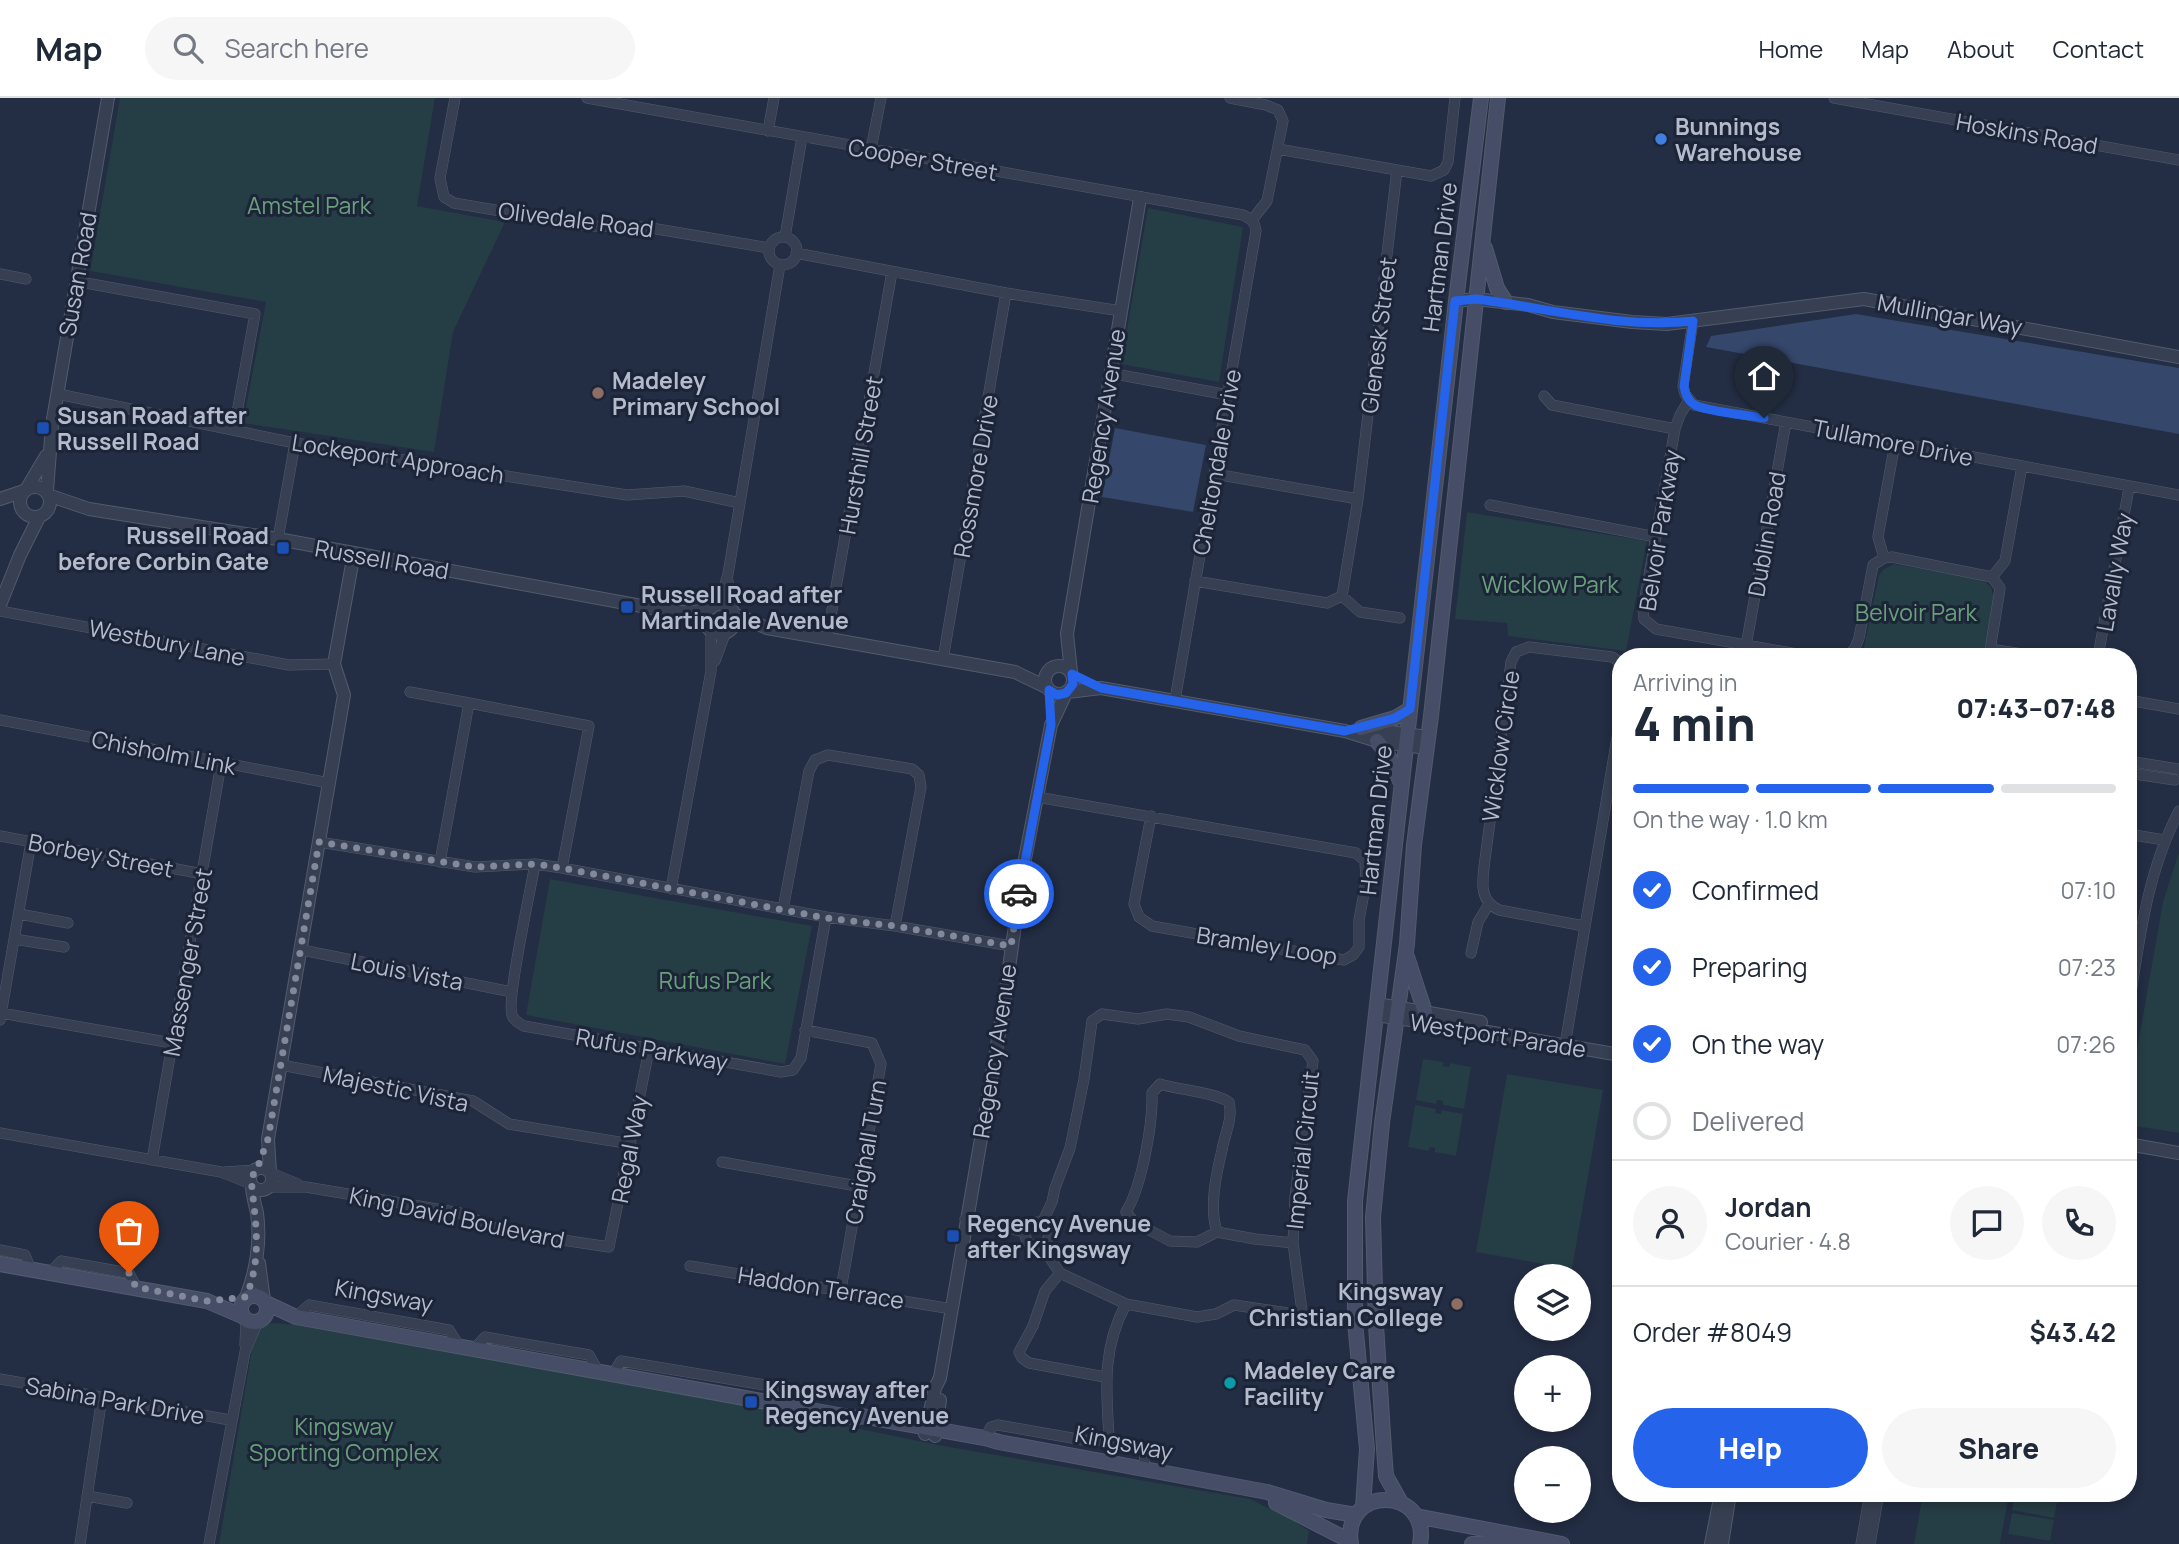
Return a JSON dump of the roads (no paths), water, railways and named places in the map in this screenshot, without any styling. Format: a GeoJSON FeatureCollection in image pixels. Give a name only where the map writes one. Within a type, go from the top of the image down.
{"type":"FeatureCollection","features":[{"type":"Feature","properties":{"kind":"main road","name":"Hartman Drive"},"geometry":{"type":"LineString","coordinates":[[1350,1542],[1350,1527],[1359,1511],[1367,1449],[1355,1322],[1355,1201],[1455,301],[1481,98]]}},
{"type":"Feature","properties":{"kind":"main road","name":"Hartman Drive"},"geometry":{"type":"LineString","coordinates":[[1399,1501],[1387,1476],[1385,1462],[1376,1325],[1373,1217],[1382,1123],[1406,953],[1414,845],[1498,98]]}},
{"type":"Feature","properties":{"kind":"main road"},"geometry":{"type":"LineString","coordinates":[[1483,240],[1497,288],[1506,302]]}},
{"type":"Feature","properties":{"kind":"main road"},"geometry":{"type":"LineString","coordinates":[[1361,728],[1395,718],[1410,709]]}},
{"type":"Feature","properties":{"kind":"main road"},"geometry":{"type":"LineString","coordinates":[[1377,741],[1388,755],[1401,782]]}},
{"type":"Feature","properties":{"kind":"main road"},"geometry":{"type":"LineString","coordinates":[[1406,953],[1425,1012]]}},
{"type":"Feature","properties":{"kind":"main road","name":"Kingsway"},"geometry":{"type":"LineString","coordinates":[[0,1264],[206,1301],[252,1319],[294,1316],[855,1418],[862,1416],[984,1444],[992,1440],[1267,1492],[1326,1510],[1359,1511]]}},
{"type":"Feature","properties":{"kind":"main road","name":"Kingsway"},"geometry":{"type":"LineString","coordinates":[[206,1301],[257,1296],[294,1316]]}},
{"type":"Feature","properties":{"kind":"main road"},"geometry":{"type":"LineString","coordinates":[[245,1298],[240,1309],[252,1319],[267,1312],[265,1301]]}},
{"type":"Feature","properties":{"kind":"main road","name":"Kingsway"},"geometry":{"type":"LineString","coordinates":[[1240,1487],[1311,1520],[1350,1542]]}},
{"type":"Feature","properties":{"kind":"main road"},"geometry":{"type":"LineString","coordinates":[[1359,1511],[1378,1500],[1399,1501],[1416,1516],[1421,1531],[1420,1544]]}},
{"type":"Feature","properties":{"kind":"main road"},"geometry":{"type":"LineString","coordinates":[[1416,1516],[1558,1544]]}},
{"type":"Feature","properties":{"kind":"main road"},"geometry":{"type":"LineString","coordinates":[[1472,1544],[1558,1544]]}},
{"type":"Feature","properties":{"kind":"street","name":"Susan Road"},"geometry":{"type":"LineString","coordinates":[[48,493],[49,450],[75,281],[108,98]]}},
{"type":"Feature","properties":{"kind":"street","name":"Olivedale Road"},"geometry":{"type":"LineString","coordinates":[[455,98],[440,178],[444,197],[454,203],[587,226],[645,227],[769,248]]}},
{"type":"Feature","properties":{"kind":"street","name":"Cooper Street"},"geometry":{"type":"LineString","coordinates":[[587,98],[1243,215],[1254,222]]}},
{"type":"Feature","properties":{"kind":"street"},"geometry":{"type":"LineString","coordinates":[[768,131],[774,98]]}},
{"type":"Feature","properties":{"kind":"street"},"geometry":{"type":"LineString","coordinates":[[871,149],[881,98]]}},
{"type":"Feature","properties":{"kind":"street"},"geometry":{"type":"LineString","coordinates":[[1232,98],[1278,110],[1283,121],[1267,201],[1254,222]]}},
{"type":"Feature","properties":{"kind":"street"},"geometry":{"type":"LineString","coordinates":[[1278,149],[1431,176],[1444,170],[1448,162],[1455,98]]}},
{"type":"Feature","properties":{"kind":"street","name":"Hoskins Road"},"geometry":{"type":"LineString","coordinates":[[1834,98],[2179,160]]}},
{"type":"Feature","properties":{"kind":"street"},"geometry":{"type":"LineString","coordinates":[[785,237],[802,137]]}},
{"type":"Feature","properties":{"kind":"street","name":"Glenesk Street"},"geometry":{"type":"LineString","coordinates":[[1342,596],[1358,499],[1397,170]]}},
{"type":"Feature","properties":{"kind":"street","name":"Regency Avenue"},"geometry":{"type":"LineString","coordinates":[[1050,669],[1067,634],[1140,198]]}},
{"type":"Feature","properties":{"kind":"street","name":"Cheltondale Drive"},"geometry":{"type":"LineString","coordinates":[[1175,701],[1256,231],[1254,222]]}},
{"type":"Feature","properties":{"kind":"street"},"geometry":{"type":"LineString","coordinates":[[785,237],[794,242],[796,253],[792,262],[780,265],[772,260],[769,248],[774,240],[785,237]]}},
{"type":"Feature","properties":{"kind":"street"},"geometry":{"type":"LineString","coordinates":[[796,253],[1006,293],[1121,311]]}},
{"type":"Feature","properties":{"kind":"street"},"geometry":{"type":"LineString","coordinates":[[671,889],[711,671],[710,630],[705,620],[723,591],[728,573],[780,265]]}},
{"type":"Feature","properties":{"kind":"street","name":"Hursthill Street"},"geometry":{"type":"LineString","coordinates":[[827,638],[892,272]]}},
{"type":"Feature","properties":{"kind":"street"},"geometry":{"type":"LineString","coordinates":[[0,274],[26,279]]}},
{"type":"Feature","properties":{"kind":"street"},"geometry":{"type":"LineString","coordinates":[[75,281],[255,314],[234,429]]}},
{"type":"Feature","properties":{"kind":"street","name":"Rossmore Drive"},"geometry":{"type":"LineString","coordinates":[[943,659],[1006,293]]}},
{"type":"Feature","properties":{"kind":"street","name":"Mullingar Way"},"geometry":{"type":"LineString","coordinates":[[1476,303],[1506,302],[1553,312],[1667,324],[1864,299],[2179,357]]}},
{"type":"Feature","properties":{"kind":"street","name":"Mullingar Way"},"geometry":{"type":"LineString","coordinates":[[1455,301],[1527,314],[1553,312]]}},
{"type":"Feature","properties":{"kind":"street"},"geometry":{"type":"LineString","coordinates":[[1689,400],[1684,386],[1693,321]]}},
{"type":"Feature","properties":{"kind":"street"},"geometry":{"type":"LineString","coordinates":[[1110,373],[1228,395]]}},
{"type":"Feature","properties":{"kind":"street","name":"Lockeport Approach"},"geometry":{"type":"LineString","coordinates":[[58,394],[295,443],[627,495],[684,491],[740,503]]}},
{"type":"Feature","properties":{"kind":"street"},"geometry":{"type":"LineString","coordinates":[[1544,396],[1552,405],[1675,429]]}},
{"type":"Feature","properties":{"kind":"street","name":"Tullamore Drive"},"geometry":{"type":"LineString","coordinates":[[1689,400],[1700,407],[2129,488],[2179,495]]}},
{"type":"Feature","properties":{"kind":"street","name":"Belvoir Parkway"},"geometry":{"type":"LineString","coordinates":[[1689,400],[1675,429],[1643,609],[1647,624],[1656,629],[1757,648]]}},
{"type":"Feature","properties":{"kind":"street","name":"Dublin Road"},"geometry":{"type":"LineString","coordinates":[[1746,646],[1786,422]]}},
{"type":"Feature","properties":{"kind":"street"},"geometry":{"type":"LineString","coordinates":[[278,539],[295,443]]}},
{"type":"Feature","properties":{"kind":"street"},"geometry":{"type":"LineString","coordinates":[[1884,558],[1878,537],[1895,443]]}},
{"type":"Feature","properties":{"kind":"street","name":"Susan Road"},"geometry":{"type":"LineString","coordinates":[[25,490],[49,450]]}},
{"type":"Feature","properties":{"kind":"street"},"geometry":{"type":"LineString","coordinates":[[1992,577],[2005,561],[2022,466]]}},
{"type":"Feature","properties":{"kind":"street"},"geometry":{"type":"LineString","coordinates":[[1215,474],[1358,499]]}},
{"type":"Feature","properties":{"kind":"street"},"geometry":{"type":"LineString","coordinates":[[0,499],[37,487],[48,493],[49,506],[20,555],[0,605]]}},
{"type":"Feature","properties":{"kind":"street","name":"Lavally Way"},"geometry":{"type":"LineString","coordinates":[[2099,648],[2129,488]]}},
{"type":"Feature","properties":{"kind":"street"},"geometry":{"type":"LineString","coordinates":[[20,555],[22,510],[19,500],[25,490]]}},
{"type":"Feature","properties":{"kind":"street","name":"Russell Road"},"geometry":{"type":"LineString","coordinates":[[48,493],[89,509],[278,539],[674,612],[695,612],[712,607]]}},
{"type":"Feature","properties":{"kind":"street"},"geometry":{"type":"LineString","coordinates":[[0,504],[22,510],[31,517],[42,515]]}},
{"type":"Feature","properties":{"kind":"street"},"geometry":{"type":"LineString","coordinates":[[1490,505],[1656,537]]}},
{"type":"Feature","properties":{"kind":"street","name":"Russell Road"},"geometry":{"type":"LineString","coordinates":[[42,515],[89,509]]}},
{"type":"Feature","properties":{"kind":"street"},"geometry":{"type":"LineString","coordinates":[[263,1171],[344,695],[334,664],[354,553]]}},
{"type":"Feature","properties":{"kind":"street"},"geometry":{"type":"LineString","coordinates":[[1855,648],[1873,565],[1884,558],[1892,557],[1992,577],[2000,588],[2000,594],[1991,648]]}},
{"type":"Feature","properties":{"kind":"street"},"geometry":{"type":"LineString","coordinates":[[711,671],[727,633],[734,624],[728,573]]}},
{"type":"Feature","properties":{"kind":"street"},"geometry":{"type":"LineString","coordinates":[[1195,581],[1327,603],[1342,596],[1360,612],[1400,618]]}},
{"type":"Feature","properties":{"kind":"street"},"geometry":{"type":"LineString","coordinates":[[712,607],[723,605],[767,628],[1014,672],[1062,666],[1101,688]]}},
{"type":"Feature","properties":{"kind":"street","name":"Westbury Lane"},"geometry":{"type":"LineString","coordinates":[[0,611],[289,665],[334,664]]}},
{"type":"Feature","properties":{"kind":"street","name":"Russell Road"},"geometry":{"type":"LineString","coordinates":[[674,612],[710,630]]}},
{"type":"Feature","properties":{"kind":"street"},"geometry":{"type":"LineString","coordinates":[[710,630],[727,633],[767,628]]}},
{"type":"Feature","properties":{"kind":"street","name":"Regency Avenue"},"geometry":{"type":"LineString","coordinates":[[1067,634],[1072,673]]}},
{"type":"Feature","properties":{"kind":"street","name":"Wicklow Circle"},"geometry":{"type":"LineString","coordinates":[[1489,904],[1483,894],[1483,879],[1512,657],[1529,647],[1612,657]]}},
{"type":"Feature","properties":{"kind":"street"},"geometry":{"type":"LineString","coordinates":[[1048,689],[1045,679],[1050,669]]}},
{"type":"Feature","properties":{"kind":"street"},"geometry":{"type":"LineString","coordinates":[[1014,672],[1057,695],[1101,688],[1345,731],[1377,741],[1406,740]]}},
{"type":"Feature","properties":{"kind":"street"},"geometry":{"type":"LineString","coordinates":[[1067,692],[1073,684],[1072,673]]}},
{"type":"Feature","properties":{"kind":"street","name":"Regency Avenue"},"geometry":{"type":"LineString","coordinates":[[931,1432],[935,1388],[940,1378],[965,1219],[1003,1010],[1011,946],[1051,725],[1048,689]]}},
{"type":"Feature","properties":{"kind":"street"},"geometry":{"type":"LineString","coordinates":[[410,692],[589,726],[562,868]]}},
{"type":"Feature","properties":{"kind":"street","name":"Regency Avenue"},"geometry":{"type":"LineString","coordinates":[[1051,725],[1067,692]]}},
{"type":"Feature","properties":{"kind":"street"},"geometry":{"type":"LineString","coordinates":[[2137,702],[2179,709]]}},
{"type":"Feature","properties":{"kind":"street"},"geometry":{"type":"LineString","coordinates":[[440,862],[469,703]]}},
{"type":"Feature","properties":{"kind":"street","name":"Chisholm Link"},"geometry":{"type":"LineString","coordinates":[[0,720],[329,783]]}},
{"type":"Feature","properties":{"kind":"street"},"geometry":{"type":"LineString","coordinates":[[1345,731],[1361,728],[1427,743]]}},
{"type":"Feature","properties":{"kind":"street"},"geometry":{"type":"LineString","coordinates":[[783,909],[809,771],[815,760],[828,755],[912,769],[919,775],[922,787],[895,926]]}},
{"type":"Feature","properties":{"kind":"street","name":"Massenger Street"},"geometry":{"type":"LineString","coordinates":[[152,1160],[222,764]]}},
{"type":"Feature","properties":{"kind":"street"},"geometry":{"type":"LineString","coordinates":[[2137,764],[2178,776]]}},
{"type":"Feature","properties":{"kind":"street"},"geometry":{"type":"LineString","coordinates":[[1566,1041],[1612,769]]}},
{"type":"Feature","properties":{"kind":"street"},"geometry":{"type":"LineString","coordinates":[[2137,774],[2178,776]]}},
{"type":"Feature","properties":{"kind":"street","name":"Bramley Loop"},"geometry":{"type":"LineString","coordinates":[[1038,797],[1151,816],[1356,853],[1365,861],[1366,871],[1359,920],[1359,947],[1353,955],[1344,960],[1152,926],[1139,918],[1134,905],[1151,816]]}},
{"type":"Feature","properties":{"kind":"street"},"geometry":{"type":"LineString","coordinates":[[2137,957],[2148,889],[2164,840],[2179,811]]}},
{"type":"Feature","properties":{"kind":"street","name":"Borbey Street"},"geometry":{"type":"LineString","coordinates":[[0,836],[202,874]]}},
{"type":"Feature","properties":{"kind":"street"},"geometry":{"type":"LineString","coordinates":[[2137,836],[2164,840]]}},
{"type":"Feature","properties":{"kind":"street"},"geometry":{"type":"LineString","coordinates":[[31,842],[1,1016],[172,1043]]}},
{"type":"Feature","properties":{"kind":"street"},"geometry":{"type":"LineString","coordinates":[[319,842],[475,867],[535,864],[562,868],[826,918],[895,926],[1011,946]]}},
{"type":"Feature","properties":{"kind":"street","name":"Rufus Parkway"},"geometry":{"type":"LineString","coordinates":[[535,864],[512,992],[511,1013],[518,1023],[524,1026],[786,1072],[793,1070],[799,1062],[826,918]]}},
{"type":"Feature","properties":{"kind":"street"},"geometry":{"type":"LineString","coordinates":[[1471,953],[1478,922],[1489,904],[1499,909],[1584,926]]}},
{"type":"Feature","properties":{"kind":"street"},"geometry":{"type":"LineString","coordinates":[[19,914],[68,922]]}},
{"type":"Feature","properties":{"kind":"street"},"geometry":{"type":"LineString","coordinates":[[14,939],[64,947]]}},
{"type":"Feature","properties":{"kind":"street","name":"Louis Vista"},"geometry":{"type":"LineString","coordinates":[[302,950],[512,992]]}},
{"type":"Feature","properties":{"kind":"street","name":"Westport Parade"},"geometry":{"type":"LineString","coordinates":[[1377,1010],[1465,1028],[1612,1046]]}},
{"type":"Feature","properties":{"kind":"street","name":"Westport Parade"},"geometry":{"type":"LineString","coordinates":[[1397,1013],[1425,1012],[1612,1053]]}},
{"type":"Feature","properties":{"kind":"street","name":"Imperial Circuit"},"geometry":{"type":"LineString","coordinates":[[1041,1245],[1049,1234],[1042,1223],[1070,1148],[1084,1079],[1091,1021],[1102,1014],[1138,1019],[1167,1014],[1188,1017],[1239,1036],[1305,1051],[1312,1061],[1293,1243],[1302,1311],[1295,1314],[1234,1305],[1216,1314],[1197,1317],[1126,1304],[1060,1273]]}},
{"type":"Feature","properties":{"kind":"street","name":"Craighall Turn"},"geometry":{"type":"LineString","coordinates":[[805,1030],[872,1043],[881,1064],[857,1186],[841,1289]]}},
{"type":"Feature","properties":{"kind":"street","name":"Regal Way"},"geometry":{"type":"LineString","coordinates":[[609,1247],[649,1049]]}},
{"type":"Feature","properties":{"kind":"street","name":"Majestic Vista"},"geometry":{"type":"LineString","coordinates":[[281,1065],[473,1101],[509,1124],[631,1144]]}},
{"type":"Feature","properties":{"kind":"street"},"geometry":{"type":"LineString","coordinates":[[1217,1232],[1213,1204],[1221,1152],[1232,1113],[1229,1102],[1222,1098],[1180,1091],[1160,1084],[1152,1093],[1153,1107],[1137,1187],[1126,1212],[1135,1222],[1170,1241],[1197,1242],[1217,1232],[1293,1243]]}},
{"type":"Feature","properties":{"kind":"street","name":"King David Boulevard"},"geometry":{"type":"LineString","coordinates":[[0,1133],[221,1172],[263,1171],[306,1187],[460,1213],[502,1231],[609,1247]]}},
{"type":"Feature","properties":{"kind":"street"},"geometry":{"type":"LineString","coordinates":[[2137,1140],[2179,1147]]}},
{"type":"Feature","properties":{"kind":"street"},"geometry":{"type":"LineString","coordinates":[[2137,1146],[2179,1153]]}},
{"type":"Feature","properties":{"kind":"street"},"geometry":{"type":"LineString","coordinates":[[722,1162],[857,1186]]}},
{"type":"Feature","properties":{"kind":"street"},"geometry":{"type":"LineString","coordinates":[[245,1298],[252,1283],[257,1252],[257,1214],[251,1176],[263,1171]]}},
{"type":"Feature","properties":{"kind":"street"},"geometry":{"type":"LineString","coordinates":[[257,1214],[272,1181],[263,1171]]}},
{"type":"Feature","properties":{"kind":"street","name":"King David Boulevard"},"geometry":{"type":"LineString","coordinates":[[221,1172],[252,1184]]}},
{"type":"Feature","properties":{"kind":"street"},"geometry":{"type":"LineString","coordinates":[[252,1184],[259,1190],[268,1188]]}},
{"type":"Feature","properties":{"kind":"street","name":"King David Boulevard"},"geometry":{"type":"LineString","coordinates":[[268,1188],[306,1187]]}},
{"type":"Feature","properties":{"kind":"street"},"geometry":{"type":"LineString","coordinates":[[965,1219],[1025,1231]]}},
{"type":"Feature","properties":{"kind":"street"},"geometry":{"type":"LineString","coordinates":[[1042,1223],[1029,1224],[1025,1231],[1029,1243],[1041,1245],[1060,1273],[1045,1291],[1033,1326],[1019,1352],[1022,1359],[1028,1363],[1105,1377]]}},
{"type":"Feature","properties":{"kind":"street","name":"Kingsway"},"geometry":{"type":"LineString","coordinates":[[0,1250],[25,1255],[32,1270]]}},
{"type":"Feature","properties":{"kind":"street"},"geometry":{"type":"LineString","coordinates":[[257,1252],[265,1301]]}},
{"type":"Feature","properties":{"kind":"street","name":"Haddon Terrace"},"geometry":{"type":"LineString","coordinates":[[690,1266],[952,1309]]}},
{"type":"Feature","properties":{"kind":"street"},"geometry":{"type":"LineString","coordinates":[[1126,1304],[1117,1320],[1105,1377],[1109,1436],[1117,1442],[1146,1450],[1143,1469]]}},
{"type":"Feature","properties":{"kind":"street"},"geometry":{"type":"LineString","coordinates":[[209,1544],[230,1420],[252,1319]]}},
{"type":"Feature","properties":{"kind":"street","name":"Sabina Park Drive"},"geometry":{"type":"LineString","coordinates":[[0,1379],[230,1420]]}},
{"type":"Feature","properties":{"kind":"street"},"geometry":{"type":"LineString","coordinates":[[80,1544],[102,1397]]}},
{"type":"Feature","properties":{"kind":"street"},"geometry":{"type":"LineString","coordinates":[[992,1440],[992,1427],[998,1425],[1083,1440],[1097,1441],[1109,1436]]}},
{"type":"Feature","properties":{"kind":"street"},"geometry":{"type":"LineString","coordinates":[[87,1496],[127,1503]]}},
{"type":"Feature","properties":{"kind":"street"},"geometry":{"type":"LineString","coordinates":[[1712,1544],[1719,1502]]}},
{"type":"Feature","properties":{"kind":"street"},"geometry":{"type":"LineString","coordinates":[[1721,1544],[1728,1502]]}},
{"type":"Feature","properties":{"kind":"street"},"geometry":{"type":"LineString","coordinates":[[1860,1544],[1868,1502]]}},
{"type":"Feature","properties":{"kind":"street"},"geometry":{"type":"LineString","coordinates":[[1870,1544],[1877,1502]]}},
{"type":"Feature","properties":{"kind":"water"},"geometry":{"type":"Polygon","coordinates":[[[1856,314],[2179,368],[2179,434],[1706,347],[1711,336],[1856,314]]]}},
{"type":"Feature","properties":{"kind":"water"},"geometry":{"type":"Polygon","coordinates":[[[1115,428],[1206,445],[1193,512],[1102,497],[1115,428]]]}},
{"type":"Feature","properties":{"kind":"place","name":"Bunnings Warehouse"},"geometry":{"type":"Point","coordinates":[1661,139]}},
{"type":"Feature","properties":{"kind":"place","name":"Madeley Primary School"},"geometry":{"type":"Point","coordinates":[598,393]}},
{"type":"Feature","properties":{"kind":"place","name":"Susan Road after Russell Road"},"geometry":{"type":"Point","coordinates":[43,428]}},
{"type":"Feature","properties":{"kind":"place","name":"Russell Road before Corbin Gate"},"geometry":{"type":"Point","coordinates":[283,548]}},
{"type":"Feature","properties":{"kind":"place","name":"Russell Road after Martindale Avenue"},"geometry":{"type":"Point","coordinates":[627,607]}},
{"type":"Feature","properties":{"kind":"place","name":"Regency Avenue after Kingsway"},"geometry":{"type":"Point","coordinates":[953,1236]}},
{"type":"Feature","properties":{"kind":"place","name":"Kingsway Christian College"},"geometry":{"type":"Point","coordinates":[1457,1304]}},
{"type":"Feature","properties":{"kind":"place","name":"Madeley Care Facility"},"geometry":{"type":"Point","coordinates":[1230,1383]}},
{"type":"Feature","properties":{"kind":"place","name":"Kingsway after Regency Avenue"},"geometry":{"type":"Point","coordinates":[751,1402]}},
{"type":"Feature","properties":{"kind":"park label","name":"Amstel Park"},"geometry":{"type":"Point","coordinates":[309,205]}},
{"type":"Feature","properties":{"kind":"park label","name":"Wicklow Park"},"geometry":{"type":"Point","coordinates":[1550,584]}},
{"type":"Feature","properties":{"kind":"park label","name":"Belvoir Park"},"geometry":{"type":"Point","coordinates":[1916,612]}},
{"type":"Feature","properties":{"kind":"park label","name":"Rufus Park"},"geometry":{"type":"Point","coordinates":[715,980]}},
{"type":"Feature","properties":{"kind":"park label","name":"Kingsway Sporting Complex"},"geometry":{"type":"Point","coordinates":[344,1439]}}]}
